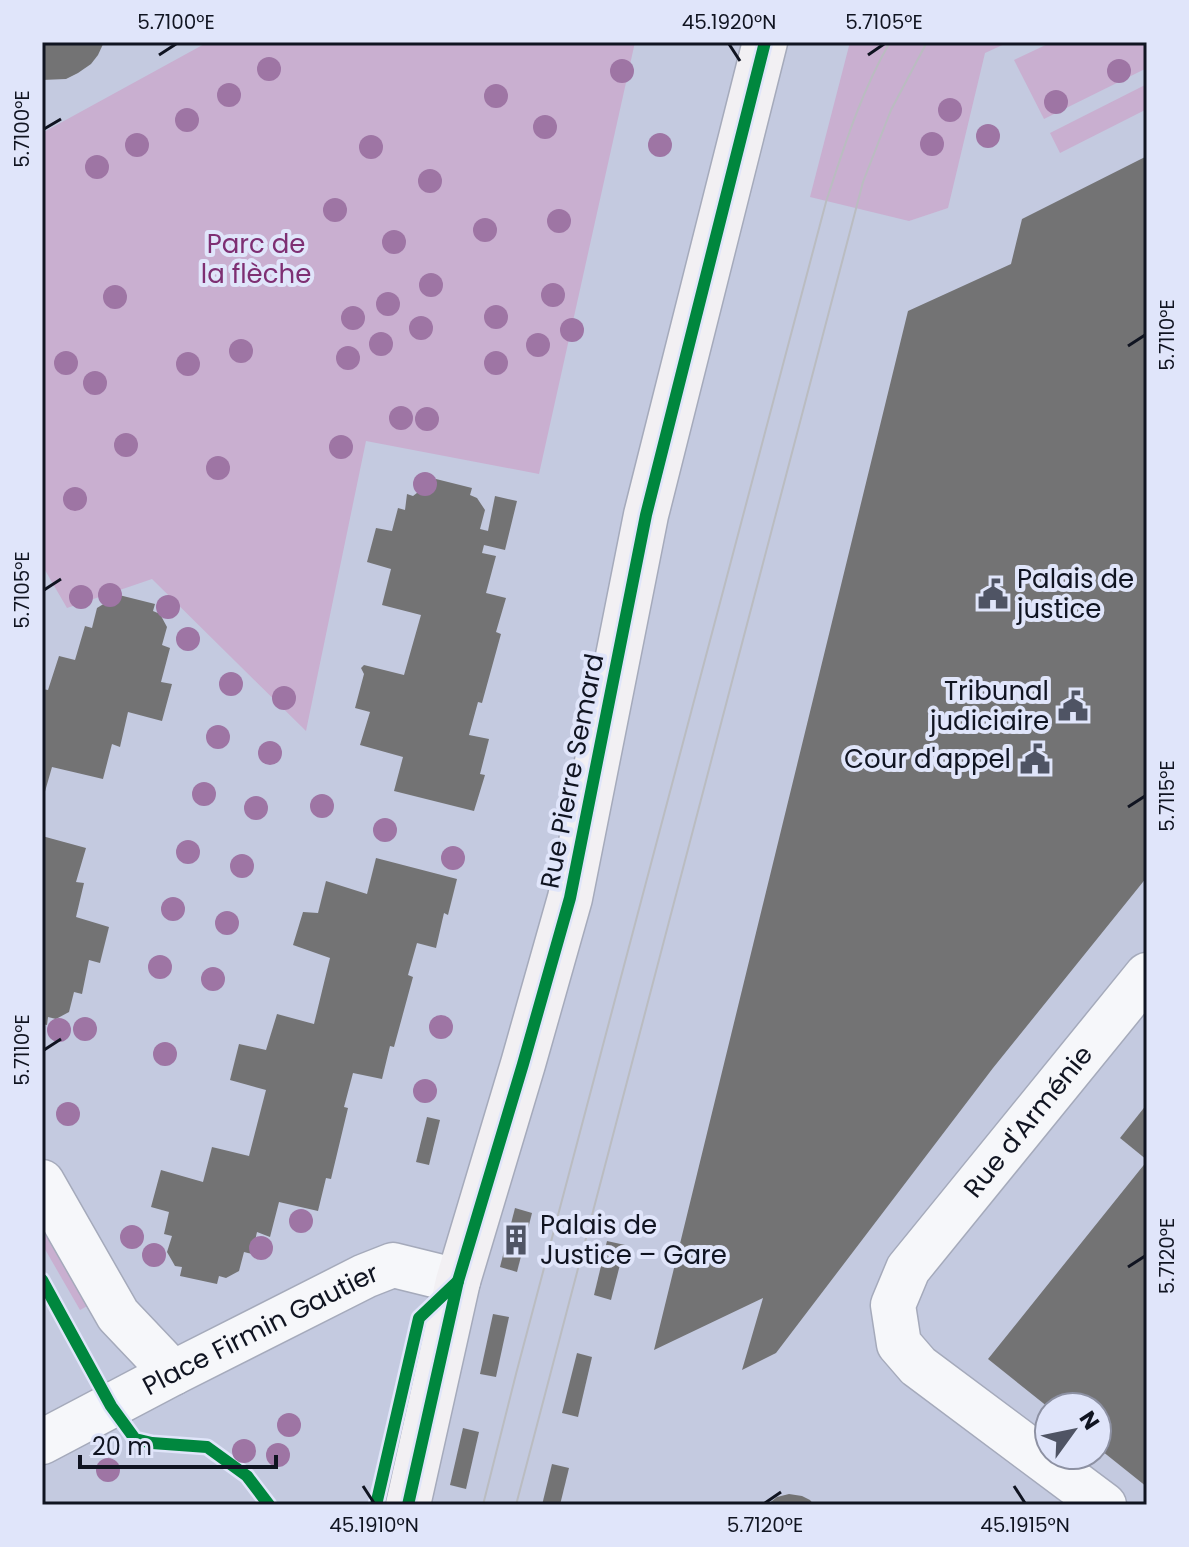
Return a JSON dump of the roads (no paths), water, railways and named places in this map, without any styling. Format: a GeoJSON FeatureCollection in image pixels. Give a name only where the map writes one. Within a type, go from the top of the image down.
{"type":"FeatureCollection","features":[{"type":"Feature","properties":{"kind":"street","name":"Rue Pierre Semard"},"geometry":{"type":"LineString","coordinates":[[408,1505],[458,1281],[570,898],[646,515],[765,42]]}},
{"type":"Feature","properties":{"kind":"street","name":"Rue d'Arménie"},"geometry":{"type":"LineString","coordinates":[[1104,1505],[918,1366],[899,1344],[893,1305],[908,1269],[1147,975]]}},
{"type":"Feature","properties":{"kind":"street"},"geometry":{"type":"LineString","coordinates":[[42,1182],[118,1315],[173,1373]]}},
{"type":"Feature","properties":{"kind":"street","name":"Place Firmin Gautier"},"geometry":{"type":"LineString","coordinates":[[42,1442],[365,1276],[393,1265],[458,1281]]}},
{"type":"Feature","properties":{"kind":"tram line"},"geometry":{"type":"LineString","coordinates":[[483,1505],[826,202],[862,100],[890,42]]}},
{"type":"Feature","properties":{"kind":"tram line"},"geometry":{"type":"LineString","coordinates":[[516,1505],[863,182],[891,110],[927,42]]}},
{"type":"Feature","properties":{"kind":"place","name":"Palais de justice"},"geometry":{"type":"Point","coordinates":[993,594]}},
{"type":"Feature","properties":{"kind":"place","name":"Tribunal judiciaire"},"geometry":{"type":"Point","coordinates":[1073,706]}},
{"type":"Feature","properties":{"kind":"place","name":"Cour d'appel"},"geometry":{"type":"Point","coordinates":[1035,759]}},
{"type":"Feature","properties":{"kind":"place","name":"Palais de Justice – Gare"},"geometry":{"type":"Point","coordinates":[516,1240]}},
{"type":"Feature","properties":{"kind":"park label","name":"Parc de la flèche"},"geometry":{"type":"Point","coordinates":[256,259]}}]}
